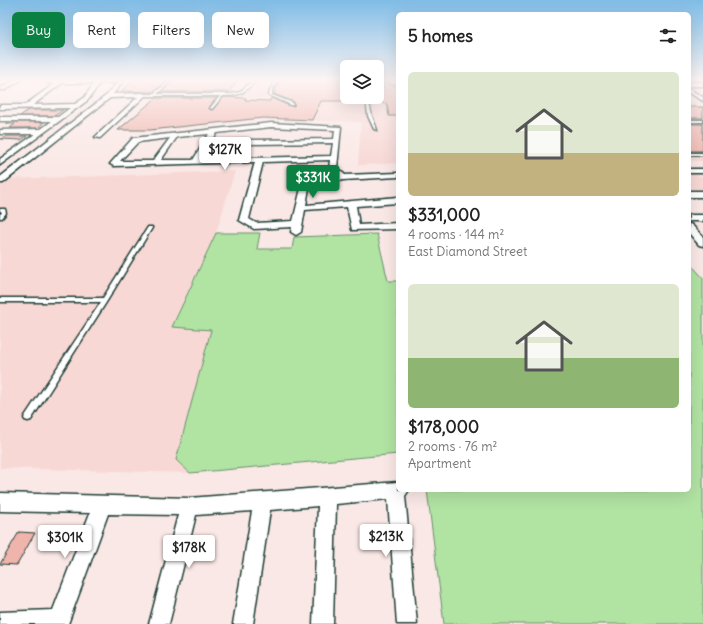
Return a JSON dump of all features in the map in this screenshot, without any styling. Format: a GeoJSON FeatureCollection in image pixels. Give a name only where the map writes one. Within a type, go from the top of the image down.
{"type":"FeatureCollection","features":[{"type":"Feature","properties":{"kind":"street"},"geometry":{"type":"LineString","coordinates":[[0,163],[38,132],[74,108]]}},
{"type":"Feature","properties":{"kind":"street"},"geometry":{"type":"LineString","coordinates":[[0,181],[94,108]]}},
{"type":"Feature","properties":{"kind":"street"},"geometry":{"type":"LineString","coordinates":[[98,137],[129,108]]}},
{"type":"Feature","properties":{"kind":"street"},"geometry":{"type":"LineString","coordinates":[[0,119],[59,119]]}},
{"type":"Feature","properties":{"kind":"street"},"geometry":{"type":"LineString","coordinates":[[337,141],[247,151],[196,162],[114,164],[136,140],[271,125],[339,128],[333,169],[343,178]]}},
{"type":"Feature","properties":{"kind":"street"},"geometry":{"type":"LineString","coordinates":[[247,151],[255,127]]}},
{"type":"Feature","properties":{"kind":"street"},"geometry":{"type":"LineString","coordinates":[[2,133],[63,132]]}},
{"type":"Feature","properties":{"kind":"street"},"geometry":{"type":"LineString","coordinates":[[196,162],[214,132]]}},
{"type":"Feature","properties":{"kind":"street"},"geometry":{"type":"LineString","coordinates":[[155,163],[174,136]]}},
{"type":"Feature","properties":{"kind":"street"},"geometry":{"type":"LineString","coordinates":[[247,151],[260,160],[335,158]]}},
{"type":"Feature","properties":{"kind":"street"},"geometry":{"type":"LineString","coordinates":[[260,160],[244,220],[254,226],[297,228],[305,186],[343,178],[396,175]]}},
{"type":"Feature","properties":{"kind":"street"},"geometry":{"type":"LineString","coordinates":[[691,194],[703,194]]}},
{"type":"Feature","properties":{"kind":"street"},"geometry":{"type":"LineString","coordinates":[[301,208],[396,200]]}},
{"type":"Feature","properties":{"kind":"street"},"geometry":{"type":"LineString","coordinates":[[352,204],[355,228],[396,227]]}},
{"type":"Feature","properties":{"kind":"street"},"geometry":{"type":"LineString","coordinates":[[691,218],[703,218]]}},
{"type":"Feature","properties":{"kind":"street"},"geometry":{"type":"LineString","coordinates":[[691,229],[703,243]]}},
{"type":"Feature","properties":{"kind":"street"},"geometry":{"type":"LineString","coordinates":[[0,502],[189,507],[396,490]]}},
{"type":"Feature","properties":{"kind":"street"},"geometry":{"type":"LineString","coordinates":[[398,492],[407,624]]}},
{"type":"Feature","properties":{"kind":"street"},"geometry":{"type":"LineString","coordinates":[[323,624],[327,497]]}},
{"type":"Feature","properties":{"kind":"street"},"geometry":{"type":"LineString","coordinates":[[243,624],[262,502]]}},
{"type":"Feature","properties":{"kind":"street"},"geometry":{"type":"LineString","coordinates":[[0,622],[58,622],[102,505]]}},
{"type":"Feature","properties":{"kind":"street"},"geometry":{"type":"LineString","coordinates":[[159,624],[189,507]]}},
{"type":"Feature","properties":{"kind":"lane"},"geometry":{"type":"LineString","coordinates":[[369,108],[370,116],[376,129]]}},
{"type":"Feature","properties":{"kind":"lane"},"geometry":{"type":"LineString","coordinates":[[691,121],[703,121]]}},
{"type":"Feature","properties":{"kind":"lane"},"geometry":{"type":"LineString","coordinates":[[691,154],[703,154]]}},
{"type":"Feature","properties":{"kind":"lane"},"geometry":{"type":"LineString","coordinates":[[0,210],[4,213],[0,217]]}},
{"type":"Feature","properties":{"kind":"lane"},"geometry":{"type":"LineString","coordinates":[[28,418],[150,228]]}},
{"type":"Feature","properties":{"kind":"lane"},"geometry":{"type":"LineString","coordinates":[[0,300],[105,300]]}},
{"type":"Feature","properties":{"kind":"shaded area"},"geometry":{"type":"Polygon","coordinates":[[[142,108],[396,108],[396,163],[358,165],[361,122],[267,119],[151,131],[116,131],[142,108]]]}},
{"type":"Feature","properties":{"kind":"shaded area"},"geometry":{"type":"Polygon","coordinates":[[[691,108],[703,108],[703,161],[691,161],[691,108]]]}},
{"type":"Feature","properties":{"kind":"shaded area"},"geometry":{"type":"Polygon","coordinates":[[[235,171],[216,233],[172,327],[212,330],[176,460],[190,473],[0,468],[0,179],[235,171]]]}},
{"type":"Feature","properties":{"kind":"shaded area"},"geometry":{"type":"Polygon","coordinates":[[[691,174],[703,177],[703,189],[691,189],[691,174]]]}},
{"type":"Feature","properties":{"kind":"green space"},"geometry":{"type":"Polygon","coordinates":[[[216,233],[260,233],[257,249],[292,249],[294,237],[377,234],[388,281],[396,281],[396,454],[190,473],[176,460],[211,330],[172,327],[216,233]]]}},
{"type":"Feature","properties":{"kind":"green space"},"geometry":{"type":"Polygon","coordinates":[[[691,264],[703,278],[703,624],[444,624],[427,492],[691,492],[691,264]]]}},
{"type":"Feature","properties":{"kind":"building"},"geometry":{"type":"Polygon","coordinates":[[[144,108],[318,108],[312,120],[262,118],[150,130],[118,130],[144,108]]]}},
{"type":"Feature","properties":{"kind":"building"},"geometry":{"type":"Polygon","coordinates":[[[388,108],[396,108],[396,116],[389,116],[388,108]]]}},
{"type":"Feature","properties":{"kind":"building"},"geometry":{"type":"Polygon","coordinates":[[[691,108],[703,108],[703,118],[691,118],[691,108]]]}},
{"type":"Feature","properties":{"kind":"building"},"geometry":{"type":"Polygon","coordinates":[[[28,110],[63,110],[54,116],[20,116],[28,110]]]}},
{"type":"Feature","properties":{"kind":"building"},"geometry":{"type":"Polygon","coordinates":[[[9,122],[44,122],[38,128],[10,128],[15,124],[6,124],[9,122]]]}},
{"type":"Feature","properties":{"kind":"building"},"geometry":{"type":"Polygon","coordinates":[[[691,124],[703,124],[703,151],[691,151],[691,124]]]}},
{"type":"Feature","properties":{"kind":"building"},"geometry":{"type":"Polygon","coordinates":[[[7,136],[27,136],[21,140],[1,139],[7,136]]]}},
{"type":"Feature","properties":{"kind":"building"},"geometry":{"type":"Polygon","coordinates":[[[19,532],[35,533],[17,565],[0,564],[19,532]]]}}]}
